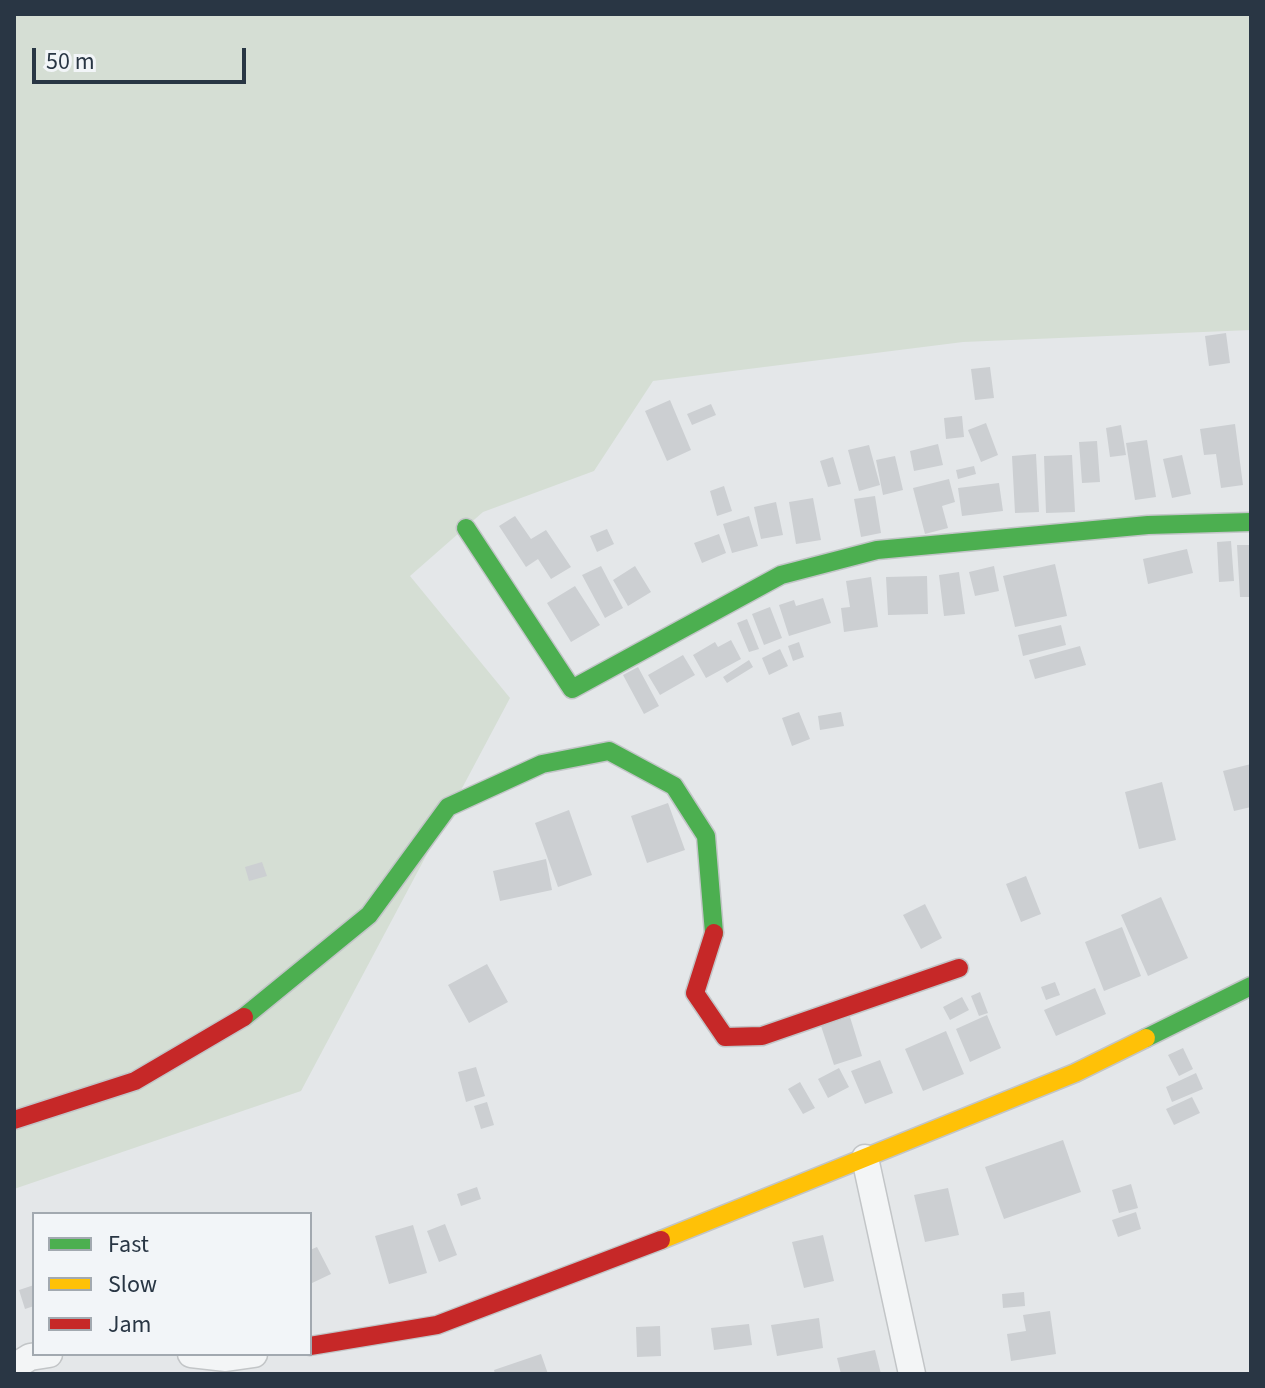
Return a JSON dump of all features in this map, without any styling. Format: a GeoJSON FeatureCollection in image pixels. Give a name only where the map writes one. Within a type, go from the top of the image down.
{"type":"FeatureCollection","features":[{"type":"Feature","properties":{"kind":"street"},"geometry":{"type":"LineString","coordinates":[[466,528],[572,689],[781,575],[877,550],[1148,525],[1251,522]]}},
{"type":"Feature","properties":{"kind":"street"},"geometry":{"type":"LineString","coordinates":[[14,1120],[135,1081],[234,1025],[369,915],[448,807],[542,764],[609,751],[674,786],[706,836],[716,928],[695,993],[725,1037],[762,1036],[959,968]]}},
{"type":"Feature","properties":{"kind":"street"},"geometry":{"type":"LineString","coordinates":[[312,1346],[437,1325],[618,1257],[1075,1073],[1251,986]]}},
{"type":"Feature","properties":{"kind":"street"},"geometry":{"type":"LineString","coordinates":[[865,1158],[912,1374]]}},
{"type":"Feature","properties":{"kind":"street"},"geometry":{"type":"LineString","coordinates":[[14,1367],[36,1356]]}},
{"type":"Feature","properties":{"kind":"street"},"geometry":{"type":"LineString","coordinates":[[208,1356],[240,1356]]}},
{"type":"Feature","properties":{"kind":"shaded area"},"geometry":{"type":"Polygon","coordinates":[[[14,14],[1251,14],[1251,330],[963,342],[653,381],[594,471],[483,512],[410,576],[510,698],[301,1091],[14,1189],[14,14]]]}},
{"type":"Feature","properties":{"kind":"building"},"geometry":{"type":"Polygon","coordinates":[[[1226,333],[1230,363],[1209,366],[1205,336],[1226,333]]]}},
{"type":"Feature","properties":{"kind":"building"},"geometry":{"type":"Polygon","coordinates":[[[990,367],[994,398],[975,400],[971,369],[990,367]]]}},
{"type":"Feature","properties":{"kind":"building"},"geometry":{"type":"Polygon","coordinates":[[[670,400],[691,450],[667,461],[645,411],[670,400]]]}},
{"type":"Feature","properties":{"kind":"building"},"geometry":{"type":"Polygon","coordinates":[[[711,404],[716,415],[692,425],[687,414],[711,404]]]}},
{"type":"Feature","properties":{"kind":"building"},"geometry":{"type":"Polygon","coordinates":[[[962,416],[964,437],[946,439],[944,418],[962,416]]]}},
{"type":"Feature","properties":{"kind":"building"},"geometry":{"type":"Polygon","coordinates":[[[986,423],[998,455],[981,462],[968,430],[986,423]]]}},
{"type":"Feature","properties":{"kind":"building"},"geometry":{"type":"Polygon","coordinates":[[[1235,424],[1243,485],[1221,488],[1216,454],[1204,455],[1200,429],[1235,424]]]}},
{"type":"Feature","properties":{"kind":"building"},"geometry":{"type":"Polygon","coordinates":[[[1121,425],[1126,455],[1110,457],[1106,428],[1121,425]]]}},
{"type":"Feature","properties":{"kind":"building"},"geometry":{"type":"Polygon","coordinates":[[[1147,440],[1156,497],[1135,500],[1126,443],[1147,440]]]}},
{"type":"Feature","properties":{"kind":"building"},"geometry":{"type":"Polygon","coordinates":[[[1097,441],[1100,482],[1082,483],[1079,442],[1097,441]]]}},
{"type":"Feature","properties":{"kind":"building"},"geometry":{"type":"Polygon","coordinates":[[[938,444],[943,465],[914,471],[910,451],[938,444]]]}},
{"type":"Feature","properties":{"kind":"building"},"geometry":{"type":"Polygon","coordinates":[[[869,445],[880,485],[859,491],[848,450],[869,445]]]}},
{"type":"Feature","properties":{"kind":"building"},"geometry":{"type":"Polygon","coordinates":[[[1036,454],[1039,512],[1015,513],[1012,456],[1036,454]]]}},
{"type":"Feature","properties":{"kind":"building"},"geometry":{"type":"Polygon","coordinates":[[[1072,455],[1075,512],[1046,513],[1044,456],[1072,455]]]}},
{"type":"Feature","properties":{"kind":"building"},"geometry":{"type":"Polygon","coordinates":[[[1182,455],[1191,494],[1172,498],[1163,459],[1182,455]]]}},
{"type":"Feature","properties":{"kind":"building"},"geometry":{"type":"Polygon","coordinates":[[[895,456],[903,490],[883,495],[876,460],[895,456]]]}},
{"type":"Feature","properties":{"kind":"building"},"geometry":{"type":"Polygon","coordinates":[[[833,457],[841,484],[828,487],[820,461],[833,457]]]}},
{"type":"Feature","properties":{"kind":"building"},"geometry":{"type":"Polygon","coordinates":[[[974,466],[976,474],[958,479],[956,470],[974,466]]]}},
{"type":"Feature","properties":{"kind":"building"},"geometry":{"type":"Polygon","coordinates":[[[949,479],[955,502],[942,506],[948,528],[925,534],[913,488],[949,479]]]}},
{"type":"Feature","properties":{"kind":"building"},"geometry":{"type":"Polygon","coordinates":[[[999,483],[1003,511],[962,516],[958,488],[999,483]]]}},
{"type":"Feature","properties":{"kind":"building"},"geometry":{"type":"Polygon","coordinates":[[[724,486],[732,511],[717,516],[710,491],[724,486]]]}},
{"type":"Feature","properties":{"kind":"building"},"geometry":{"type":"Polygon","coordinates":[[[875,496],[881,533],[861,537],[854,499],[875,496]]]}},
{"type":"Feature","properties":{"kind":"building"},"geometry":{"type":"Polygon","coordinates":[[[813,498],[821,540],[796,544],[789,502],[813,498]]]}},
{"type":"Feature","properties":{"kind":"building"},"geometry":{"type":"Polygon","coordinates":[[[776,502],[783,535],[761,539],[754,507],[776,502]]]}},
{"type":"Feature","properties":{"kind":"building"},"geometry":{"type":"Polygon","coordinates":[[[515,516],[531,539],[546,530],[571,567],[551,579],[538,559],[526,567],[499,526],[515,516]]]}},
{"type":"Feature","properties":{"kind":"building"},"geometry":{"type":"Polygon","coordinates":[[[749,516],[758,546],[732,553],[723,524],[749,516]]]}},
{"type":"Feature","properties":{"kind":"building"},"geometry":{"type":"Polygon","coordinates":[[[607,529],[614,544],[597,552],[590,536],[607,529]]]}},
{"type":"Feature","properties":{"kind":"building"},"geometry":{"type":"Polygon","coordinates":[[[719,534],[726,553],[702,563],[694,543],[719,534]]]}},
{"type":"Feature","properties":{"kind":"building"},"geometry":{"type":"Polygon","coordinates":[[[1231,541],[1234,581],[1219,582],[1217,542],[1231,541]]]}},
{"type":"Feature","properties":{"kind":"building"},"geometry":{"type":"Polygon","coordinates":[[[1237,545],[1251,545],[1251,597],[1240,597],[1237,545]]]}},
{"type":"Feature","properties":{"kind":"building"},"geometry":{"type":"Polygon","coordinates":[[[1187,549],[1193,573],[1148,584],[1143,559],[1187,549]]]}},
{"type":"Feature","properties":{"kind":"building"},"geometry":{"type":"Polygon","coordinates":[[[1055,564],[1067,616],[1015,627],[1003,576],[1055,564]]]}},
{"type":"Feature","properties":{"kind":"building"},"geometry":{"type":"Polygon","coordinates":[[[601,566],[623,608],[605,618],[582,575],[601,566]]]}},
{"type":"Feature","properties":{"kind":"building"},"geometry":{"type":"Polygon","coordinates":[[[635,566],[651,592],[628,606],[613,580],[635,566]]]}},
{"type":"Feature","properties":{"kind":"building"},"geometry":{"type":"Polygon","coordinates":[[[994,566],[999,591],[975,596],[969,572],[994,566]]]}},
{"type":"Feature","properties":{"kind":"building"},"geometry":{"type":"Polygon","coordinates":[[[959,572],[965,614],[944,616],[939,575],[959,572]]]}},
{"type":"Feature","properties":{"kind":"building"},"geometry":{"type":"Polygon","coordinates":[[[927,576],[928,614],[888,615],[886,577],[927,576]]]}},
{"type":"Feature","properties":{"kind":"building"},"geometry":{"type":"Polygon","coordinates":[[[871,577],[878,627],[844,632],[841,608],[850,607],[846,581],[871,577]]]}},
{"type":"Feature","properties":{"kind":"building"},"geometry":{"type":"Polygon","coordinates":[[[575,586],[600,625],[571,642],[547,603],[575,586]]]}},
{"type":"Feature","properties":{"kind":"building"},"geometry":{"type":"Polygon","coordinates":[[[823,598],[831,623],[789,636],[779,605],[794,600],[796,606],[823,598]]]}},
{"type":"Feature","properties":{"kind":"building"},"geometry":{"type":"Polygon","coordinates":[[[770,607],[782,638],[764,645],[752,614],[770,607]]]}},
{"type":"Feature","properties":{"kind":"building"},"geometry":{"type":"Polygon","coordinates":[[[747,619],[759,649],[749,652],[737,623],[747,619]]]}},
{"type":"Feature","properties":{"kind":"building"},"geometry":{"type":"Polygon","coordinates":[[[1061,625],[1066,645],[1023,656],[1018,635],[1061,625]]]}},
{"type":"Feature","properties":{"kind":"building"},"geometry":{"type":"Polygon","coordinates":[[[731,640],[741,659],[706,678],[693,655],[715,642],[718,647],[731,640]]]}},
{"type":"Feature","properties":{"kind":"building"},"geometry":{"type":"Polygon","coordinates":[[[799,642],[804,657],[793,661],[788,646],[799,642]]]}},
{"type":"Feature","properties":{"kind":"building"},"geometry":{"type":"Polygon","coordinates":[[[1080,646],[1086,665],[1035,679],[1029,660],[1080,646]]]}},
{"type":"Feature","properties":{"kind":"building"},"geometry":{"type":"Polygon","coordinates":[[[780,649],[788,666],[769,675],[762,658],[780,649]]]}},
{"type":"Feature","properties":{"kind":"building"},"geometry":{"type":"Polygon","coordinates":[[[683,655],[695,675],[660,695],[648,675],[683,655]]]}},
{"type":"Feature","properties":{"kind":"building"},"geometry":{"type":"Polygon","coordinates":[[[749,660],[753,667],[727,683],[723,677],[749,660]]]}},
{"type":"Feature","properties":{"kind":"building"},"geometry":{"type":"Polygon","coordinates":[[[638,667],[659,706],[644,714],[623,675],[638,667]]]}},
{"type":"Feature","properties":{"kind":"building"},"geometry":{"type":"Polygon","coordinates":[[[799,712],[810,739],[792,746],[782,718],[799,712]]]}},
{"type":"Feature","properties":{"kind":"building"},"geometry":{"type":"Polygon","coordinates":[[[841,712],[844,726],[820,730],[818,716],[841,712]]]}},
{"type":"Feature","properties":{"kind":"building"},"geometry":{"type":"Polygon","coordinates":[[[1251,764],[1251,807],[1234,811],[1223,771],[1251,764]]]}},
{"type":"Feature","properties":{"kind":"building"},"geometry":{"type":"Polygon","coordinates":[[[1162,782],[1176,840],[1139,849],[1125,792],[1162,782]]]}},
{"type":"Feature","properties":{"kind":"building"},"geometry":{"type":"Polygon","coordinates":[[[668,803],[685,850],[647,863],[631,816],[668,803]]]}},
{"type":"Feature","properties":{"kind":"building"},"geometry":{"type":"Polygon","coordinates":[[[569,810],[592,875],[558,887],[535,823],[569,810]]]}},
{"type":"Feature","properties":{"kind":"building"},"geometry":{"type":"Polygon","coordinates":[[[546,859],[552,890],[500,901],[493,871],[546,859]]]}},
{"type":"Feature","properties":{"kind":"building"},"geometry":{"type":"Polygon","coordinates":[[[262,862],[267,876],[249,881],[245,867],[262,862]]]}},
{"type":"Feature","properties":{"kind":"building"},"geometry":{"type":"Polygon","coordinates":[[[1026,876],[1041,914],[1021,922],[1006,884],[1026,876]]]}},
{"type":"Feature","properties":{"kind":"building"},"geometry":{"type":"Polygon","coordinates":[[[1161,897],[1188,958],[1148,976],[1121,915],[1161,897]]]}},
{"type":"Feature","properties":{"kind":"building"},"geometry":{"type":"Polygon","coordinates":[[[925,904],[942,938],[921,949],[903,915],[925,904]]]}},
{"type":"Feature","properties":{"kind":"building"},"geometry":{"type":"Polygon","coordinates":[[[1122,927],[1141,976],[1104,991],[1085,942],[1122,927]]]}},
{"type":"Feature","properties":{"kind":"building"},"geometry":{"type":"Polygon","coordinates":[[[487,964],[508,1002],[469,1023],[448,985],[487,964]]]}},
{"type":"Feature","properties":{"kind":"building"},"geometry":{"type":"Polygon","coordinates":[[[1055,982],[1060,995],[1046,1000],[1041,987],[1055,982]]]}},
{"type":"Feature","properties":{"kind":"building"},"geometry":{"type":"Polygon","coordinates":[[[1095,988],[1106,1014],[1056,1036],[1044,1010],[1095,988]]]}},
{"type":"Feature","properties":{"kind":"building"},"geometry":{"type":"Polygon","coordinates":[[[980,992],[988,1013],[979,1016],[971,996],[980,992]]]}},
{"type":"Feature","properties":{"kind":"building"},"geometry":{"type":"Polygon","coordinates":[[[962,997],[969,1010],[950,1020],[943,1007],[962,997]]]}},
{"type":"Feature","properties":{"kind":"building"},"geometry":{"type":"Polygon","coordinates":[[[987,1015],[1001,1048],[970,1062],[956,1029],[987,1015]]]}},
{"type":"Feature","properties":{"kind":"building"},"geometry":{"type":"Polygon","coordinates":[[[850,1017],[862,1056],[834,1065],[821,1026],[850,1017]]]}},
{"type":"Feature","properties":{"kind":"building"},"geometry":{"type":"Polygon","coordinates":[[[946,1031],[964,1074],[923,1091],[905,1049],[946,1031]]]}},
{"type":"Feature","properties":{"kind":"building"},"geometry":{"type":"Polygon","coordinates":[[[1183,1048],[1193,1069],[1179,1076],[1168,1055],[1183,1048]]]}},
{"type":"Feature","properties":{"kind":"building"},"geometry":{"type":"Polygon","coordinates":[[[880,1060],[893,1093],[865,1104],[851,1071],[880,1060]]]}},
{"type":"Feature","properties":{"kind":"building"},"geometry":{"type":"Polygon","coordinates":[[[476,1067],[485,1096],[466,1102],[458,1072],[476,1067]]]}},
{"type":"Feature","properties":{"kind":"building"},"geometry":{"type":"Polygon","coordinates":[[[839,1068],[849,1087],[828,1098],[818,1079],[839,1068]]]}},
{"type":"Feature","properties":{"kind":"building"},"geometry":{"type":"Polygon","coordinates":[[[1196,1073],[1203,1089],[1172,1102],[1166,1087],[1196,1073]]]}},
{"type":"Feature","properties":{"kind":"building"},"geometry":{"type":"Polygon","coordinates":[[[800,1082],[815,1108],[803,1114],[788,1089],[800,1082]]]}},
{"type":"Feature","properties":{"kind":"building"},"geometry":{"type":"Polygon","coordinates":[[[1192,1097],[1200,1113],[1174,1125],[1166,1109],[1192,1097]]]}},
{"type":"Feature","properties":{"kind":"building"},"geometry":{"type":"Polygon","coordinates":[[[487,1102],[494,1125],[481,1129],[474,1106],[487,1102]]]}},
{"type":"Feature","properties":{"kind":"building"},"geometry":{"type":"Polygon","coordinates":[[[1063,1140],[1081,1192],[1004,1219],[985,1167],[1063,1140]]]}},
{"type":"Feature","properties":{"kind":"building"},"geometry":{"type":"Polygon","coordinates":[[[1131,1184],[1138,1208],[1119,1213],[1112,1190],[1131,1184]]]}},
{"type":"Feature","properties":{"kind":"building"},"geometry":{"type":"Polygon","coordinates":[[[477,1187],[481,1199],[461,1206],[457,1194],[477,1187]]]}},
{"type":"Feature","properties":{"kind":"building"},"geometry":{"type":"Polygon","coordinates":[[[948,1188],[959,1235],[925,1242],[914,1195],[948,1188]]]}},
{"type":"Feature","properties":{"kind":"building"},"geometry":{"type":"Polygon","coordinates":[[[1136,1212],[1141,1229],[1118,1237],[1112,1220],[1136,1212]]]}},
{"type":"Feature","properties":{"kind":"building"},"geometry":{"type":"Polygon","coordinates":[[[445,1224],[457,1255],[439,1262],[427,1231],[445,1224]]]}},
{"type":"Feature","properties":{"kind":"building"},"geometry":{"type":"Polygon","coordinates":[[[413,1225],[427,1273],[389,1284],[375,1236],[413,1225]]]}},
{"type":"Feature","properties":{"kind":"building"},"geometry":{"type":"Polygon","coordinates":[[[823,1235],[834,1281],[804,1288],[792,1242],[823,1235]]]}},
{"type":"Feature","properties":{"kind":"building"},"geometry":{"type":"Polygon","coordinates":[[[317,1247],[331,1274],[312,1283],[312,1249],[317,1247]]]}},
{"type":"Feature","properties":{"kind":"building"},"geometry":{"type":"Polygon","coordinates":[[[32,1286],[32,1307],[25,1309],[19,1290],[32,1286]]]}},
{"type":"Feature","properties":{"kind":"building"},"geometry":{"type":"Polygon","coordinates":[[[1024,1292],[1025,1306],[1003,1308],[1002,1294],[1024,1292]]]}},
{"type":"Feature","properties":{"kind":"building"},"geometry":{"type":"Polygon","coordinates":[[[1050,1311],[1056,1354],[1011,1361],[1007,1334],[1026,1331],[1023,1315],[1050,1311]]]}},
{"type":"Feature","properties":{"kind":"building"},"geometry":{"type":"Polygon","coordinates":[[[819,1318],[823,1348],[777,1356],[771,1325],[819,1318]]]}},
{"type":"Feature","properties":{"kind":"building"},"geometry":{"type":"Polygon","coordinates":[[[749,1324],[752,1345],[714,1350],[711,1328],[749,1324]]]}},
{"type":"Feature","properties":{"kind":"building"},"geometry":{"type":"Polygon","coordinates":[[[660,1326],[661,1356],[637,1357],[636,1327],[660,1326]]]}},
{"type":"Feature","properties":{"kind":"building"},"geometry":{"type":"Polygon","coordinates":[[[875,1350],[881,1374],[841,1374],[837,1358],[875,1350]]]}},
{"type":"Feature","properties":{"kind":"building"},"geometry":{"type":"Polygon","coordinates":[[[541,1354],[548,1374],[495,1374],[494,1370],[541,1354]]]}},
{"type":"Feature","properties":{"kind":"traffic: fast"},"geometry":{"type":"LineString","coordinates":[[466,528],[572,689],[781,575],[877,550],[1148,525],[1251,522]]}},
{"type":"Feature","properties":{"kind":"traffic: fast"},"geometry":{"type":"LineString","coordinates":[[244,1017],[369,915],[448,807],[542,764],[609,751],[674,786],[706,836],[714,933]]}},
{"type":"Feature","properties":{"kind":"traffic: fast"},"geometry":{"type":"LineString","coordinates":[[1146,1038],[1251,986]]}},
{"type":"Feature","properties":{"kind":"traffic: slow"},"geometry":{"type":"LineString","coordinates":[[661,1240],[1075,1073],[1146,1038]]}},
{"type":"Feature","properties":{"kind":"traffic: jam"},"geometry":{"type":"LineString","coordinates":[[714,933],[695,993],[725,1037],[762,1036],[959,968]]}},
{"type":"Feature","properties":{"kind":"traffic: jam"},"geometry":{"type":"LineString","coordinates":[[14,1120],[135,1081],[244,1017]]}},
{"type":"Feature","properties":{"kind":"traffic: jam"},"geometry":{"type":"LineString","coordinates":[[312,1346],[437,1325],[661,1240]]}}]}
